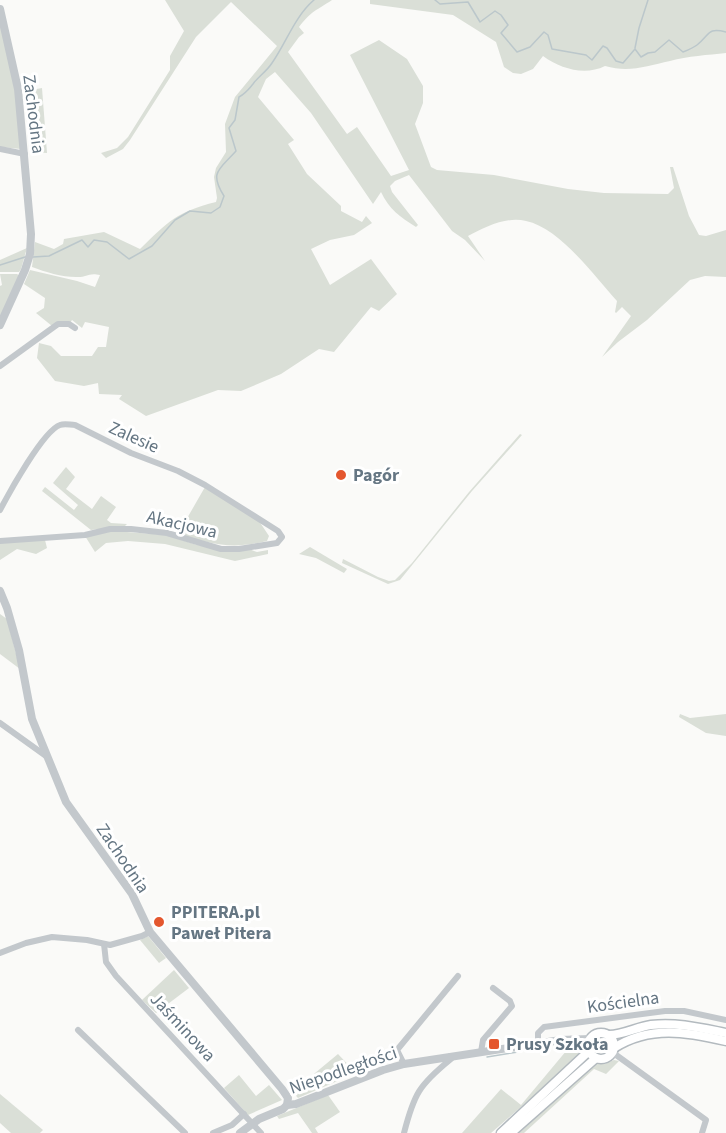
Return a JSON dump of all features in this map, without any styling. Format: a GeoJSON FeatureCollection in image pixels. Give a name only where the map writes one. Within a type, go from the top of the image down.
{"type":"FeatureCollection","features":[{"type":"Feature","properties":{"kind":"main road"},"geometry":{"type":"LineString","coordinates":[[501,1133],[600,1032],[609,1035],[669,1024],[726,1033]]}},
{"type":"Feature","properties":{"kind":"main road"},"geometry":{"type":"LineString","coordinates":[[511,1133],[596,1058],[605,1058],[631,1038],[663,1032],[689,1033],[726,1041]]}},
{"type":"Feature","properties":{"kind":"main road"},"geometry":{"type":"LineString","coordinates":[[609,1035],[613,1041],[613,1050]]}},
{"type":"Feature","properties":{"kind":"main road"},"geometry":{"type":"LineString","coordinates":[[589,1045],[596,1058]]}},
{"type":"Feature","properties":{"kind":"street","name":"Zachodnia"},"geometry":{"type":"LineString","coordinates":[[0,9],[18,89],[25,154],[29,257],[0,325]]}},
{"type":"Feature","properties":{"kind":"street"},"geometry":{"type":"LineString","coordinates":[[0,149],[25,154]]}},
{"type":"Feature","properties":{"kind":"street"},"geometry":{"type":"LineString","coordinates":[[0,366],[58,324],[69,324],[75,328]]}},
{"type":"Feature","properties":{"kind":"street","name":"Zalesie"},"geometry":{"type":"LineString","coordinates":[[0,510],[38,448],[58,426],[68,424],[75,425],[130,453],[178,471],[205,485],[278,531],[282,537]]}},
{"type":"Feature","properties":{"kind":"street","name":"Akacjowa"},"geometry":{"type":"LineString","coordinates":[[0,541],[85,535],[110,529],[131,529],[167,533],[221,549],[239,549],[278,543],[282,537]]}},
{"type":"Feature","properties":{"kind":"street","name":"Zachodnia"},"geometry":{"type":"LineString","coordinates":[[0,591],[19,650],[32,718],[66,802],[132,894],[150,932],[285,1094],[288,1098],[287,1105]]}},
{"type":"Feature","properties":{"kind":"street"},"geometry":{"type":"LineString","coordinates":[[0,723],[46,756]]}},
{"type":"Feature","properties":{"kind":"street"},"geometry":{"type":"LineString","coordinates":[[0,953],[26,943],[52,937],[104,944],[120,942],[150,932]]}},
{"type":"Feature","properties":{"kind":"street","name":"Jaśminowa"},"geometry":{"type":"LineString","coordinates":[[104,944],[106,962],[116,976],[261,1133]]}},
{"type":"Feature","properties":{"kind":"street"},"geometry":{"type":"LineString","coordinates":[[404,1064],[397,1050],[458,976]]}},
{"type":"Feature","properties":{"kind":"street"},"geometry":{"type":"LineString","coordinates":[[481,1052],[483,1040],[512,1005],[492,988]]}},
{"type":"Feature","properties":{"kind":"street","name":"Kościelna"},"geometry":{"type":"LineString","coordinates":[[538,1044],[537,1033],[544,1027],[658,1011],[684,1011],[726,1020]]}},
{"type":"Feature","properties":{"kind":"street"},"geometry":{"type":"LineString","coordinates":[[78,1030],[185,1133]]}},
{"type":"Feature","properties":{"kind":"street","name":"Niepodległości"},"geometry":{"type":"LineString","coordinates":[[240,1133],[253,1123],[283,1110],[287,1105],[296,1104],[404,1064],[570,1039],[589,1045]]}},
{"type":"Feature","properties":{"kind":"street"},"geometry":{"type":"LineString","coordinates":[[613,1050],[706,1120],[702,1133]]}},
{"type":"Feature","properties":{"kind":"street"},"geometry":{"type":"LineString","coordinates":[[404,1133],[412,1101],[417,1092],[451,1059],[450,1056]]}},
{"type":"Feature","properties":{"kind":"street"},"geometry":{"type":"LineString","coordinates":[[213,1133],[232,1125],[244,1114]]}},
{"type":"Feature","properties":{"kind":"shaded area"},"geometry":{"type":"Polygon","coordinates":[[[165,0],[332,0],[303,21],[299,27],[304,33],[288,52],[347,134],[357,127],[391,176],[409,170],[350,55],[379,40],[407,59],[423,86],[423,103],[415,124],[431,167],[437,170],[494,175],[568,189],[604,193],[668,194],[674,188],[670,167],[673,167],[689,216],[699,235],[706,236],[726,230],[726,277],[705,276],[690,280],[602,357],[631,316],[622,307],[615,312],[617,301],[564,243],[539,225],[519,220],[504,221],[468,236],[485,261],[465,240],[452,231],[409,175],[395,181],[390,186],[392,192],[418,225],[416,227],[395,212],[381,192],[373,204],[311,113],[275,72],[266,79],[258,97],[294,140],[288,144],[307,174],[341,206],[341,211],[362,222],[366,216],[372,223],[354,235],[330,240],[311,249],[330,285],[371,259],[397,294],[379,311],[371,307],[334,352],[319,349],[281,374],[241,391],[218,390],[146,416],[119,399],[122,395],[99,394],[98,383],[84,386],[55,381],[37,358],[39,343],[51,346],[61,356],[92,356],[98,347],[106,347],[109,327],[85,322],[82,328],[72,320],[70,323],[52,326],[36,313],[44,308],[45,298],[24,284],[30,270],[95,287],[100,275],[65,276],[32,267],[35,242],[54,249],[63,244],[64,239],[104,232],[140,249],[158,231],[182,214],[216,202],[214,177],[216,168],[226,152],[225,124],[235,97],[277,46],[231,2],[196,37],[123,149],[106,158],[101,153],[117,148],[128,137],[170,70],[170,56],[184,31],[165,0]]]}},
{"type":"Feature","properties":{"kind":"shaded area"},"geometry":{"type":"Polygon","coordinates":[[[370,0],[726,0],[726,53],[684,58],[638,68],[622,69],[605,66],[581,71],[565,68],[543,56],[533,69],[521,74],[513,73],[504,67],[496,42],[453,15],[370,4],[370,0]]]}},
{"type":"Feature","properties":{"kind":"shaded area"},"geometry":{"type":"Polygon","coordinates":[[[0,20],[16,90],[21,149],[0,147],[0,20]]]}},
{"type":"Feature","properties":{"kind":"shaded area"},"geometry":{"type":"Polygon","coordinates":[[[42,88],[47,153],[31,152],[26,91],[42,88]]]}},
{"type":"Feature","properties":{"kind":"shaded area"},"geometry":{"type":"Polygon","coordinates":[[[27,248],[19,272],[0,272],[0,260],[27,248]]]}},
{"type":"Feature","properties":{"kind":"shaded area"},"geometry":{"type":"Polygon","coordinates":[[[0,274],[20,276],[0,320],[0,286],[2,285],[0,274]]]}},
{"type":"Feature","properties":{"kind":"shaded area"},"geometry":{"type":"Polygon","coordinates":[[[520,434],[522,435],[472,491],[400,580],[388,584],[342,563],[343,559],[378,577],[389,581],[395,580],[412,563],[469,492],[520,434]]]}},
{"type":"Feature","properties":{"kind":"shaded area"},"geometry":{"type":"Polygon","coordinates":[[[66,467],[75,477],[66,489],[92,509],[101,496],[116,507],[107,520],[111,523],[127,524],[91,530],[42,491],[45,487],[74,510],[78,505],[53,483],[66,467]]]}},
{"type":"Feature","properties":{"kind":"shaded area"},"geometry":{"type":"Polygon","coordinates":[[[205,487],[259,521],[269,536],[267,541],[254,544],[222,545],[178,534],[205,487]]]}},
{"type":"Feature","properties":{"kind":"shaded area"},"geometry":{"type":"Polygon","coordinates":[[[114,531],[166,535],[197,545],[249,549],[257,552],[268,550],[268,554],[235,561],[165,544],[128,541],[106,543],[95,552],[85,536],[114,531]]]}},
{"type":"Feature","properties":{"kind":"shaded area"},"geometry":{"type":"Polygon","coordinates":[[[45,540],[47,548],[36,554],[17,549],[0,560],[0,542],[45,540]]]}},
{"type":"Feature","properties":{"kind":"shaded area"},"geometry":{"type":"Polygon","coordinates":[[[310,547],[347,569],[344,573],[316,558],[299,554],[310,547]]]}},
{"type":"Feature","properties":{"kind":"shaded area"},"geometry":{"type":"Polygon","coordinates":[[[0,614],[7,619],[20,669],[0,654],[0,614]]]}},
{"type":"Feature","properties":{"kind":"shaded area"},"geometry":{"type":"Polygon","coordinates":[[[680,714],[690,718],[726,714],[726,736],[706,733],[679,717],[680,714]]]}},
{"type":"Feature","properties":{"kind":"shaded area"},"geometry":{"type":"Polygon","coordinates":[[[148,936],[166,958],[159,963],[140,940],[148,936]]]}},
{"type":"Feature","properties":{"kind":"shaded area"},"geometry":{"type":"Polygon","coordinates":[[[174,970],[189,988],[156,1013],[142,1000],[174,970]]]}},
{"type":"Feature","properties":{"kind":"shaded area"},"geometry":{"type":"Polygon","coordinates":[[[572,1044],[581,1050],[575,1060],[491,1133],[462,1133],[501,1089],[521,1105],[572,1044]]]}},
{"type":"Feature","properties":{"kind":"shaded area"},"geometry":{"type":"Polygon","coordinates":[[[338,1054],[356,1073],[298,1098],[288,1087],[297,1088],[338,1054]]]}},
{"type":"Feature","properties":{"kind":"shaded area"},"geometry":{"type":"Polygon","coordinates":[[[614,1060],[619,1061],[606,1074],[594,1069],[524,1133],[519,1133],[594,1064],[604,1064],[614,1060]]]}},
{"type":"Feature","properties":{"kind":"shaded area"},"geometry":{"type":"Polygon","coordinates":[[[239,1075],[256,1096],[269,1085],[282,1100],[248,1115],[224,1088],[239,1075]]]}},
{"type":"Feature","properties":{"kind":"shaded area"},"geometry":{"type":"Polygon","coordinates":[[[0,1094],[43,1130],[40,1133],[11,1133],[0,1123],[0,1094]]]}},
{"type":"Feature","properties":{"kind":"shaded area"},"geometry":{"type":"Polygon","coordinates":[[[328,1095],[340,1112],[315,1128],[318,1133],[312,1133],[298,1113],[279,1119],[277,1116],[328,1095]]]}},
{"type":"Feature","properties":{"kind":"waterway"},"geometry":{"type":"LineString","coordinates":[[33,257],[49,256],[82,240],[88,247],[94,240],[107,242],[129,259],[152,246],[175,220],[190,211],[211,213],[220,207],[224,196],[217,182],[217,176],[221,167],[236,151],[229,128],[235,120],[239,97],[270,66],[296,22],[314,0]]}},
{"type":"Feature","properties":{"kind":"waterway"},"geometry":{"type":"LineString","coordinates":[[435,0],[440,4],[468,2],[480,22],[495,11],[508,25],[501,33],[517,52],[530,47],[544,32],[548,35],[552,49],[586,55],[592,60],[603,46],[616,61],[623,63],[635,49],[641,57],[655,52],[669,40],[683,52],[697,45],[712,31],[726,32]]}},
{"type":"Feature","properties":{"kind":"waterway"},"geometry":{"type":"LineString","coordinates":[[635,48],[648,0]]}},
{"type":"Feature","properties":{"kind":"waterway"},"geometry":{"type":"LineString","coordinates":[[0,265],[25,257]]}},
{"type":"Feature","properties":{"kind":"waterway"},"geometry":{"type":"LineString","coordinates":[[487,1057],[518,1052]]}},
{"type":"Feature","properties":{"kind":"place","name":"Pagór"},"geometry":{"type":"Point","coordinates":[341,475]}},
{"type":"Feature","properties":{"kind":"place","name":"PPITERA.pl Paweł Pitera"},"geometry":{"type":"Point","coordinates":[159,922]}},
{"type":"Feature","properties":{"kind":"place","name":"Prusy Szkoła"},"geometry":{"type":"Point","coordinates":[494,1044]}}]}
